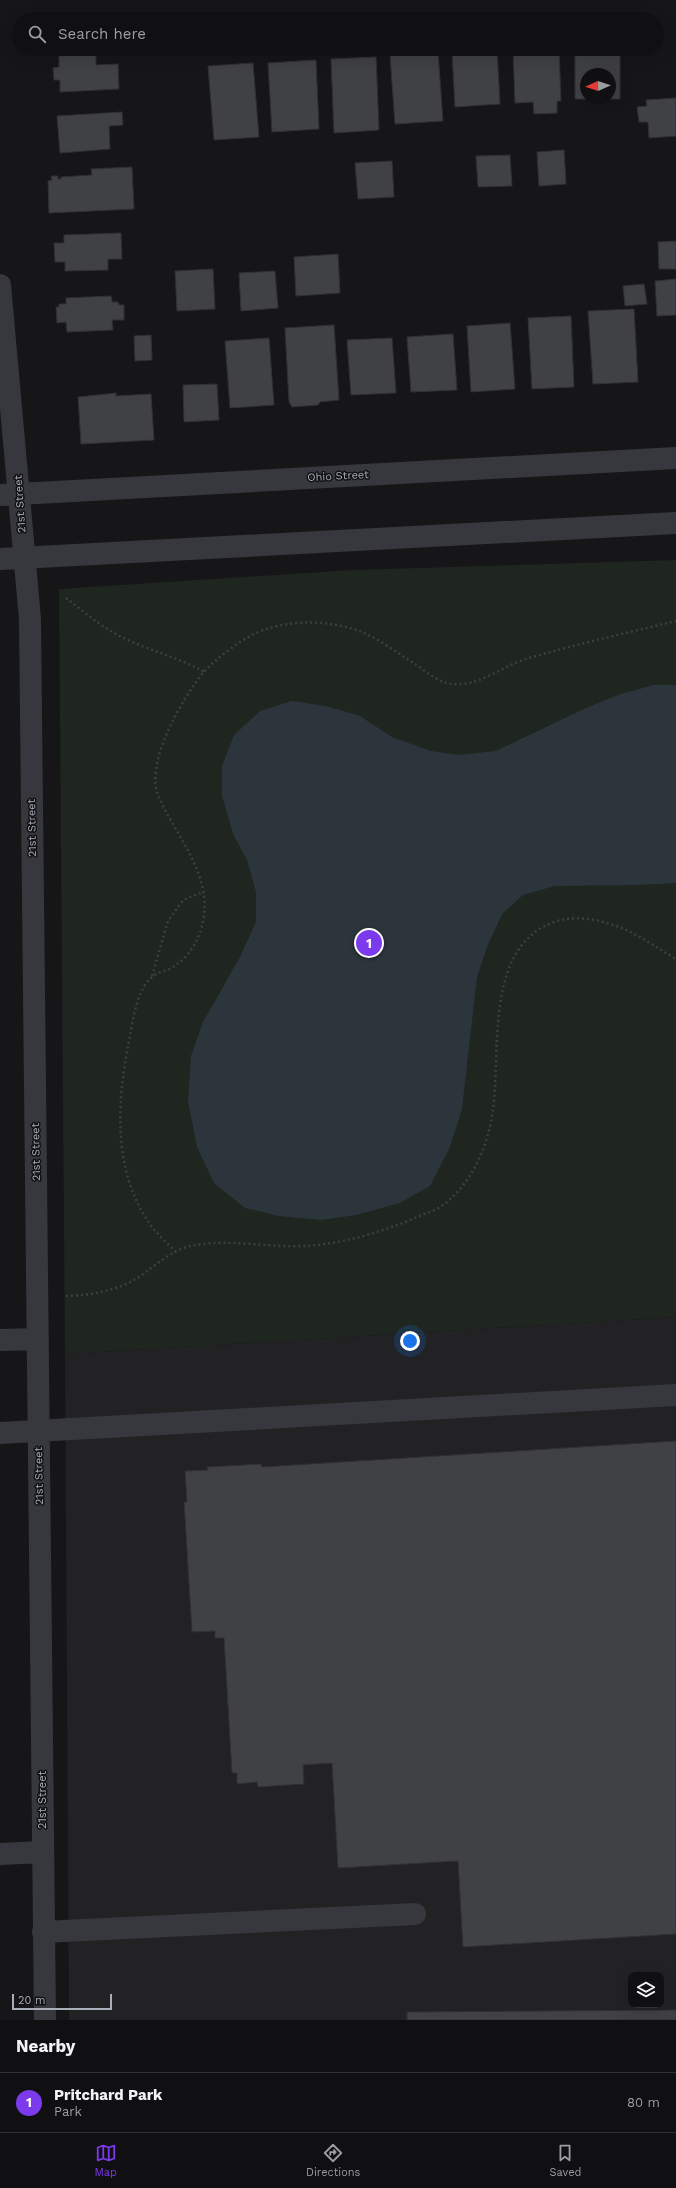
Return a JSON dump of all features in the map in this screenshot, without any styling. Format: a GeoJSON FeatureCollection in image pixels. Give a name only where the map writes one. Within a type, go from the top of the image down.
{"type":"FeatureCollection","features":[{"type":"Feature","properties":{"kind":"street","name":"21st Street"},"geometry":{"type":"LineString","coordinates":[[0,285],[17,459],[9,494],[24,558],[30,619],[45,2020]]}},
{"type":"Feature","properties":{"kind":"street","name":"Ohio Street"},"geometry":{"type":"LineString","coordinates":[[9,494],[676,458]]}},
{"type":"Feature","properties":{"kind":"street"},"geometry":{"type":"LineString","coordinates":[[0,559],[676,523]]}},
{"type":"Feature","properties":{"kind":"street"},"geometry":{"type":"LineString","coordinates":[[0,1340],[38,1339]]}},
{"type":"Feature","properties":{"kind":"street"},"geometry":{"type":"LineString","coordinates":[[0,1433],[676,1395]]}},
{"type":"Feature","properties":{"kind":"street"},"geometry":{"type":"LineString","coordinates":[[0,1854],[43,1852]]}},
{"type":"Feature","properties":{"kind":"street"},"geometry":{"type":"LineString","coordinates":[[44,1932],[415,1914]]}},
{"type":"Feature","properties":{"kind":"path"},"geometry":{"type":"LineString","coordinates":[[66,598],[106,628],[145,647],[186,662],[204,672]]}},
{"type":"Feature","properties":{"kind":"path"},"geometry":{"type":"LineString","coordinates":[[152,976],[173,967],[189,954],[200,936],[205,912],[203,892],[193,860],[158,794],[155,778],[158,759],[167,736],[182,706],[204,672],[250,636],[276,625],[305,622],[362,632],[419,667],[438,681],[454,684],[470,682],[488,676],[526,658],[676,621]]}},
{"type":"Feature","properties":{"kind":"path"},"geometry":{"type":"LineString","coordinates":[[176,1252],[152,1228],[135,1197],[125,1168],[121,1143],[120,1107],[122,1073],[137,1001],[152,976],[168,921],[183,900],[203,892]]}},
{"type":"Feature","properties":{"kind":"path"},"geometry":{"type":"LineString","coordinates":[[64,1297],[114,1289],[138,1278],[162,1259],[189,1246],[225,1243],[305,1246],[353,1238],[394,1228],[442,1206],[465,1183],[479,1158],[487,1137],[493,1111],[500,1006],[507,974],[523,942],[541,927],[564,919],[590,919],[624,929],[676,959]]}},
{"type":"Feature","properties":{"kind":"shaded area"},"geometry":{"type":"Polygon","coordinates":[[[676,560],[676,1317],[65,1354],[59,589],[353,570],[676,560]]]}},
{"type":"Feature","properties":{"kind":"shaded area"},"geometry":{"type":"Polygon","coordinates":[[[653,685],[676,685],[676,883],[555,886],[523,895],[503,913],[488,944],[477,977],[462,1109],[450,1147],[430,1186],[400,1203],[356,1215],[321,1220],[279,1216],[245,1208],[214,1183],[197,1147],[188,1101],[191,1056],[203,1022],[240,957],[256,922],[256,892],[247,860],[233,834],[222,795],[222,766],[234,735],[260,711],[292,701],[326,706],[360,716],[392,737],[431,751],[458,755],[496,751],[586,708],[618,695],[653,685]]]}},
{"type":"Feature","properties":{"kind":"shaded area"},"geometry":{"type":"Polygon","coordinates":[[[676,1317],[676,2020],[69,2020],[65,1354],[676,1317]]]}},
{"type":"Feature","properties":{"kind":"building"},"geometry":{"type":"Polygon","coordinates":[[[59,56],[96,56],[96,65],[118,64],[119,89],[60,92],[60,80],[54,80],[53,68],[59,67],[59,56]]]}},
{"type":"Feature","properties":{"kind":"building"},"geometry":{"type":"Polygon","coordinates":[[[390,56],[438,56],[443,121],[395,124],[390,56]]]}},
{"type":"Feature","properties":{"kind":"building"},"geometry":{"type":"Polygon","coordinates":[[[452,56],[497,56],[500,104],[455,107],[452,56]]]}},
{"type":"Feature","properties":{"kind":"building"},"geometry":{"type":"Polygon","coordinates":[[[513,56],[559,56],[561,101],[557,101],[557,113],[534,114],[533,102],[515,103],[513,56]]]}},
{"type":"Feature","properties":{"kind":"building"},"geometry":{"type":"Polygon","coordinates":[[[575,56],[620,56],[620,99],[616,99],[616,68],[580,68],[580,99],[575,99],[575,56]]]}},
{"type":"Feature","properties":{"kind":"building"},"geometry":{"type":"Polygon","coordinates":[[[376,57],[379,130],[334,133],[331,59],[376,57]]]}},
{"type":"Feature","properties":{"kind":"building"},"geometry":{"type":"Polygon","coordinates":[[[316,60],[319,129],[272,132],[268,63],[316,60]]]}},
{"type":"Feature","properties":{"kind":"building"},"geometry":{"type":"Polygon","coordinates":[[[253,63],[259,137],[214,140],[208,66],[253,63]]]}},
{"type":"Feature","properties":{"kind":"building"},"geometry":{"type":"Polygon","coordinates":[[[676,98],[676,136],[649,138],[648,122],[639,122],[637,107],[647,106],[646,100],[676,98]]]}},
{"type":"Feature","properties":{"kind":"building"},"geometry":{"type":"Polygon","coordinates":[[[122,112],[123,125],[109,126],[110,149],[60,153],[57,116],[122,112]]]}},
{"type":"Feature","properties":{"kind":"building"},"geometry":{"type":"Polygon","coordinates":[[[564,150],[566,184],[539,186],[537,152],[564,150]]]}},
{"type":"Feature","properties":{"kind":"building"},"geometry":{"type":"Polygon","coordinates":[[[510,155],[512,186],[478,187],[476,156],[510,155]]]}},
{"type":"Feature","properties":{"kind":"building"},"geometry":{"type":"Polygon","coordinates":[[[392,161],[394,197],[358,199],[355,163],[392,161]]]}},
{"type":"Feature","properties":{"kind":"building"},"geometry":{"type":"Polygon","coordinates":[[[132,167],[134,209],[49,213],[48,181],[52,180],[51,176],[58,176],[58,179],[61,179],[61,177],[92,175],[91,169],[132,167]]]}},
{"type":"Feature","properties":{"kind":"building"},"geometry":{"type":"Polygon","coordinates":[[[121,233],[122,259],[108,259],[108,270],[65,271],[65,262],[55,262],[54,243],[64,243],[64,235],[121,233]]]}},
{"type":"Feature","properties":{"kind":"building"},"geometry":{"type":"Polygon","coordinates":[[[676,241],[676,269],[659,269],[658,242],[676,241]]]}},
{"type":"Feature","properties":{"kind":"building"},"geometry":{"type":"Polygon","coordinates":[[[338,254],[340,293],[296,296],[294,257],[338,254]]]}},
{"type":"Feature","properties":{"kind":"building"},"geometry":{"type":"Polygon","coordinates":[[[213,269],[215,309],[177,311],[175,271],[213,269]]]}},
{"type":"Feature","properties":{"kind":"building"},"geometry":{"type":"Polygon","coordinates":[[[275,271],[278,308],[241,311],[239,273],[275,271]]]}},
{"type":"Feature","properties":{"kind":"building"},"geometry":{"type":"Polygon","coordinates":[[[676,279],[676,315],[657,316],[655,281],[676,279]]]}},
{"type":"Feature","properties":{"kind":"building"},"geometry":{"type":"Polygon","coordinates":[[[644,284],[647,304],[625,306],[623,286],[644,284]]]}},
{"type":"Feature","properties":{"kind":"building"},"geometry":{"type":"Polygon","coordinates":[[[111,296],[112,302],[118,302],[119,305],[124,305],[124,320],[112,320],[113,330],[67,332],[66,322],[57,323],[56,307],[59,307],[59,304],[66,304],[66,298],[111,296]]]}},
{"type":"Feature","properties":{"kind":"building"},"geometry":{"type":"Polygon","coordinates":[[[634,309],[638,382],[593,384],[588,311],[634,309]]]}},
{"type":"Feature","properties":{"kind":"building"},"geometry":{"type":"Polygon","coordinates":[[[571,316],[574,387],[532,389],[528,318],[571,316]]]}},
{"type":"Feature","properties":{"kind":"building"},"geometry":{"type":"Polygon","coordinates":[[[510,323],[515,389],[471,392],[467,326],[510,323]]]}},
{"type":"Feature","properties":{"kind":"building"},"geometry":{"type":"Polygon","coordinates":[[[334,325],[339,400],[320,402],[318,405],[292,407],[289,402],[285,328],[334,325]]]}},
{"type":"Feature","properties":{"kind":"building"},"geometry":{"type":"Polygon","coordinates":[[[453,334],[457,390],[411,392],[407,337],[453,334]]]}},
{"type":"Feature","properties":{"kind":"building"},"geometry":{"type":"Polygon","coordinates":[[[151,335],[152,360],[135,361],[134,336],[151,335]]]}},
{"type":"Feature","properties":{"kind":"building"},"geometry":{"type":"Polygon","coordinates":[[[269,338],[274,405],[230,408],[225,341],[269,338]]]}},
{"type":"Feature","properties":{"kind":"building"},"geometry":{"type":"Polygon","coordinates":[[[392,338],[396,393],[351,395],[347,340],[392,338]]]}},
{"type":"Feature","properties":{"kind":"building"},"geometry":{"type":"Polygon","coordinates":[[[217,384],[219,420],[184,422],[183,385],[217,384]]]}},
{"type":"Feature","properties":{"kind":"building"},"geometry":{"type":"Polygon","coordinates":[[[116,393],[116,396],[151,394],[154,440],[81,444],[78,397],[116,393]]]}},
{"type":"Feature","properties":{"kind":"building"},"geometry":{"type":"Polygon","coordinates":[[[676,1441],[676,1934],[463,1947],[458,1861],[338,1868],[332,1763],[303,1765],[304,1784],[258,1787],[257,1782],[237,1784],[237,1773],[232,1773],[224,1638],[215,1638],[215,1631],[192,1632],[184,1502],[187,1502],[185,1471],[208,1470],[207,1467],[261,1464],[262,1467],[676,1441]]]}},
{"type":"Feature","properties":{"kind":"building"},"geometry":{"type":"Polygon","coordinates":[[[676,2010],[676,2020],[407,2020],[407,2012],[676,2010]]]}},
{"type":"Feature","properties":{"kind":"place","name":"Pritchard Park"},"geometry":{"type":"Point","coordinates":[369,943]}}]}
